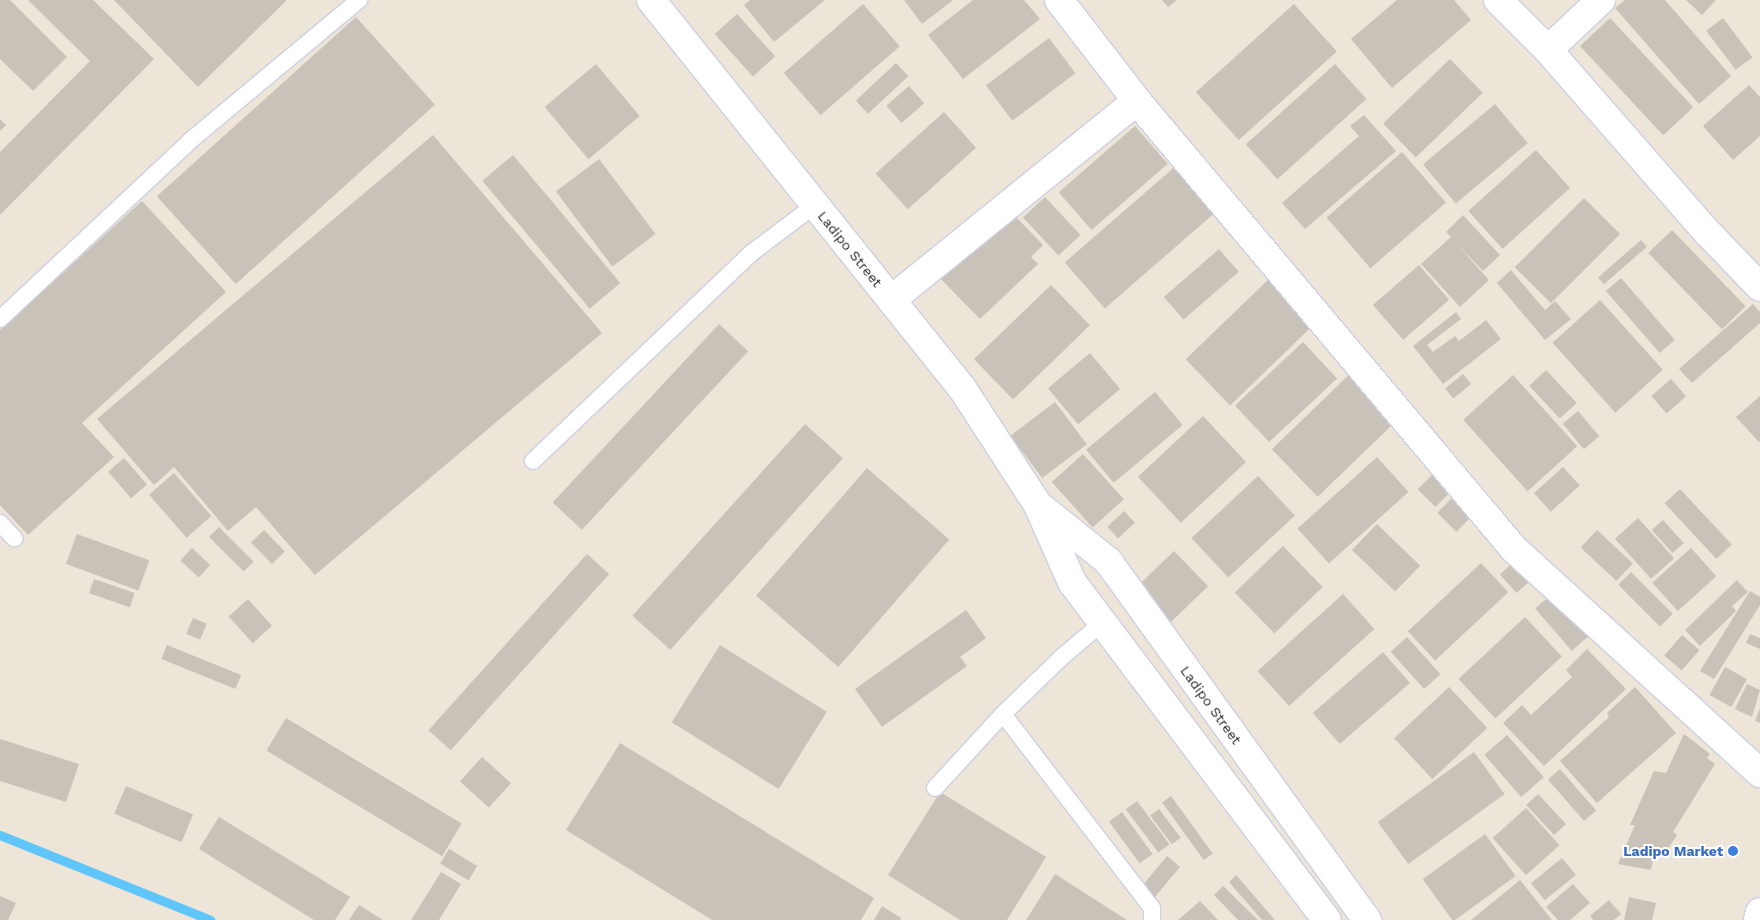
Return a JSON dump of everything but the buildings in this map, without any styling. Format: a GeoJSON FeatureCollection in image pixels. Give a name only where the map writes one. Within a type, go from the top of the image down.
{"type":"FeatureCollection","features":[{"type":"Feature","properties":{"kind":"street","name":"Ladipo Street"},"geometry":{"type":"LineString","coordinates":[[651,0],[962,388],[1038,505],[1072,582],[1327,920]]}},
{"type":"Feature","properties":{"kind":"street"},"geometry":{"type":"LineString","coordinates":[[1059,0],[1137,102],[1514,549],[1760,773]]}},
{"type":"Feature","properties":{"kind":"street"},"geometry":{"type":"LineString","coordinates":[[1498,0],[1548,50],[1707,232],[1760,287]]}},
{"type":"Feature","properties":{"kind":"street"},"geometry":{"type":"LineString","coordinates":[[1548,50],[1601,0]]}},
{"type":"Feature","properties":{"kind":"street"},"geometry":{"type":"LineString","coordinates":[[891,300],[1137,102]]}},
{"type":"Feature","properties":{"kind":"street","name":"Ladipo Street"},"geometry":{"type":"LineString","coordinates":[[1038,505],[1108,561],[1367,920]]}},
{"type":"Feature","properties":{"kind":"street"},"geometry":{"type":"LineString","coordinates":[[1758,920],[1760,912]]}},
{"type":"Feature","properties":{"kind":"lane"},"geometry":{"type":"LineString","coordinates":[[0,319],[191,140],[359,0]]}},
{"type":"Feature","properties":{"kind":"lane"},"geometry":{"type":"LineString","coordinates":[[533,461],[750,254],[815,205]]}},
{"type":"Feature","properties":{"kind":"lane"},"geometry":{"type":"LineString","coordinates":[[0,522],[14,538]]}},
{"type":"Feature","properties":{"kind":"lane"},"geometry":{"type":"LineString","coordinates":[[935,788],[1003,714],[1063,656],[1102,623]]}},
{"type":"Feature","properties":{"kind":"lane"},"geometry":{"type":"LineString","coordinates":[[1003,714],[1152,908],[1152,920]]}},
{"type":"Feature","properties":{"kind":"waterway"},"geometry":{"type":"LineString","coordinates":[[0,835],[210,920]]}},
{"type":"Feature","properties":{"kind":"place","name":"Ladipo Market"},"geometry":{"type":"Point","coordinates":[1733,851]}}]}
